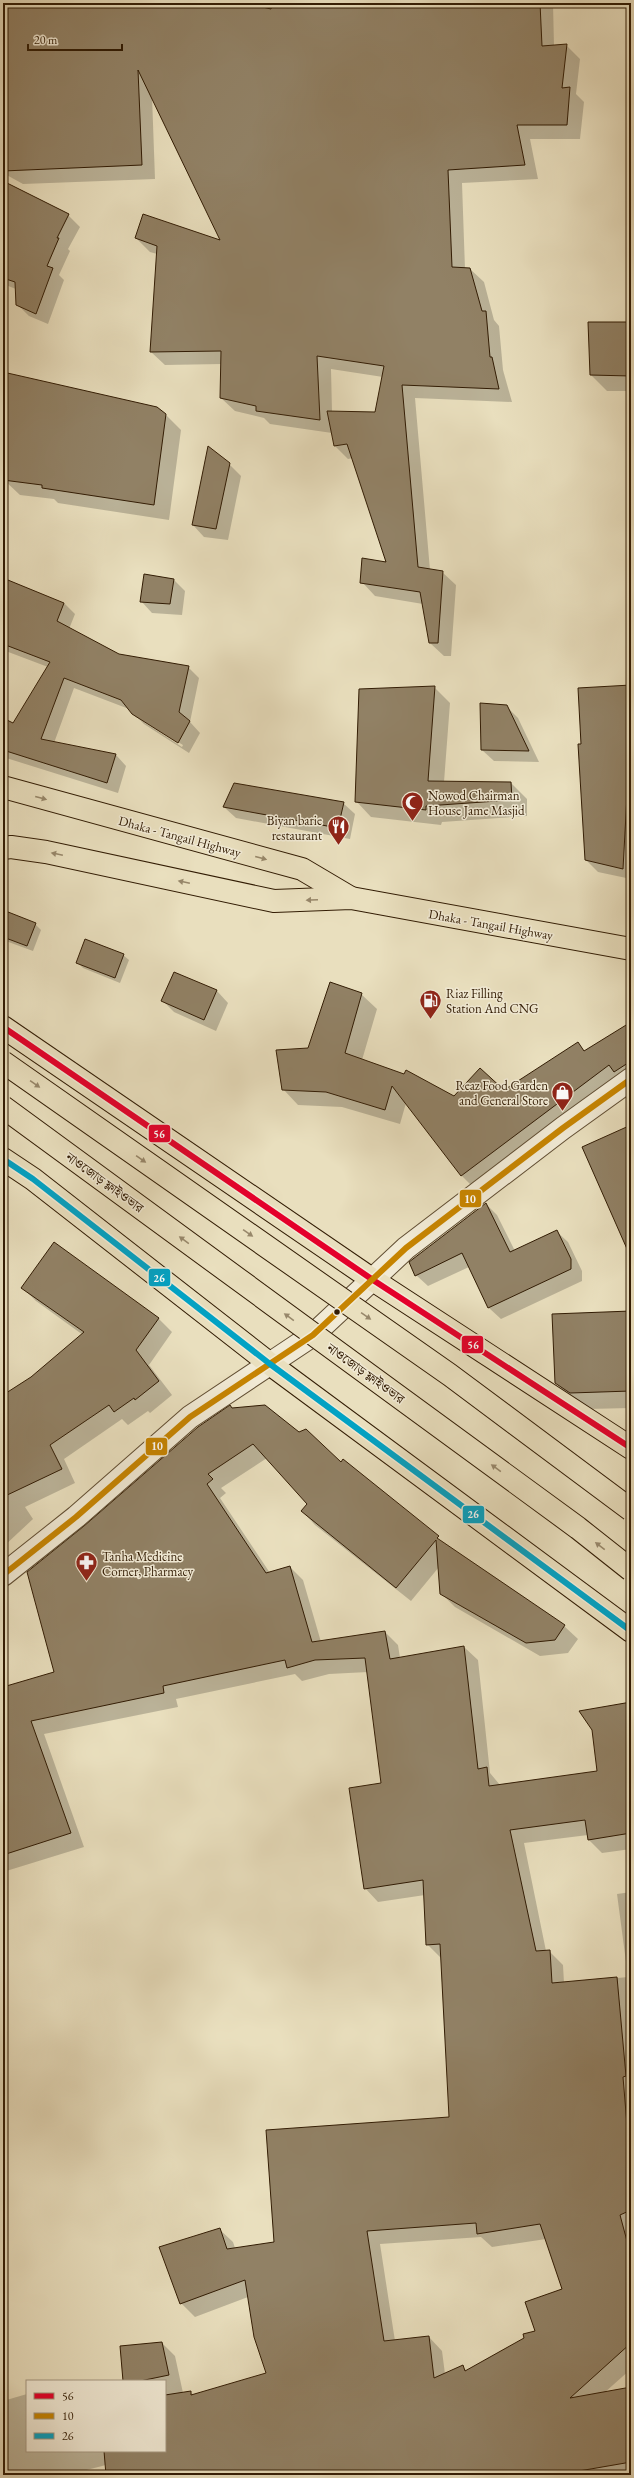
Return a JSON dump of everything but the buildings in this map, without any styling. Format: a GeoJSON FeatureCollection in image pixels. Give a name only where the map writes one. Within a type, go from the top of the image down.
{"type":"FeatureCollection","features":[{"type":"Feature","properties":{"kind":"highway","name":"Dhaka - Tangail Highway"},"geometry":{"type":"LineString","coordinates":[[3,788],[302,869],[351,898]]}},
{"type":"Feature","properties":{"kind":"highway","name":"Dhaka - Tangail Highway"},"geometry":{"type":"LineString","coordinates":[[3,848],[11,847],[46,852],[274,901],[351,898],[631,949]]}},
{"type":"Feature","properties":{"kind":"highway"},"geometry":{"type":"LineString","coordinates":[[3,1027],[373,1280],[631,1448]]}},
{"type":"Feature","properties":{"kind":"highway"},"geometry":{"type":"LineString","coordinates":[[3,1062],[450,1375],[631,1510]]}},
{"type":"Feature","properties":{"kind":"highway","name":"নাওজোড় ফ্লাইওভার"},"geometry":{"type":"LineString","coordinates":[[3,1107],[578,1528],[631,1570]]}},
{"type":"Feature","properties":{"kind":"highway"},"geometry":{"type":"LineString","coordinates":[[3,1159],[33,1179],[270,1364],[631,1631]]}},
{"type":"Feature","properties":{"kind":"street"},"geometry":{"type":"LineString","coordinates":[[3,1575],[76,1516],[190,1417],[313,1335],[406,1248],[563,1128],[631,1079]]}},
{"type":"Feature","properties":{"kind":"transit line","name":"56"},"geometry":{"type":"LineString","coordinates":[[3,1027],[373,1280],[631,1448]]}},
{"type":"Feature","properties":{"kind":"transit line","name":"10"},"geometry":{"type":"LineString","coordinates":[[3,1575],[76,1517],[190,1417],[313,1335],[406,1248],[563,1128],[631,1079]]}},
{"type":"Feature","properties":{"kind":"transit line","name":"26"},"geometry":{"type":"LineString","coordinates":[[3,1159],[33,1179],[270,1364],[631,1631]]}},
{"type":"Feature","properties":{"kind":"place","name":"Nowod Chairman House Jame Masjid"},"geometry":{"type":"Point","coordinates":[413,822]}},
{"type":"Feature","properties":{"kind":"place","name":"Biyan barie restaurant"},"geometry":{"type":"Point","coordinates":[338,846]}},
{"type":"Feature","properties":{"kind":"place","name":"Riaz Filling Station And CNG"},"geometry":{"type":"Point","coordinates":[430,1020]}},
{"type":"Feature","properties":{"kind":"place","name":"Reaz Food Garden and General Store"},"geometry":{"type":"Point","coordinates":[563,1112]}},
{"type":"Feature","properties":{"kind":"place","name":"Tanha Medicine Corner, Pharmacy"},"geometry":{"type":"Point","coordinates":[87,1582]}}]}
